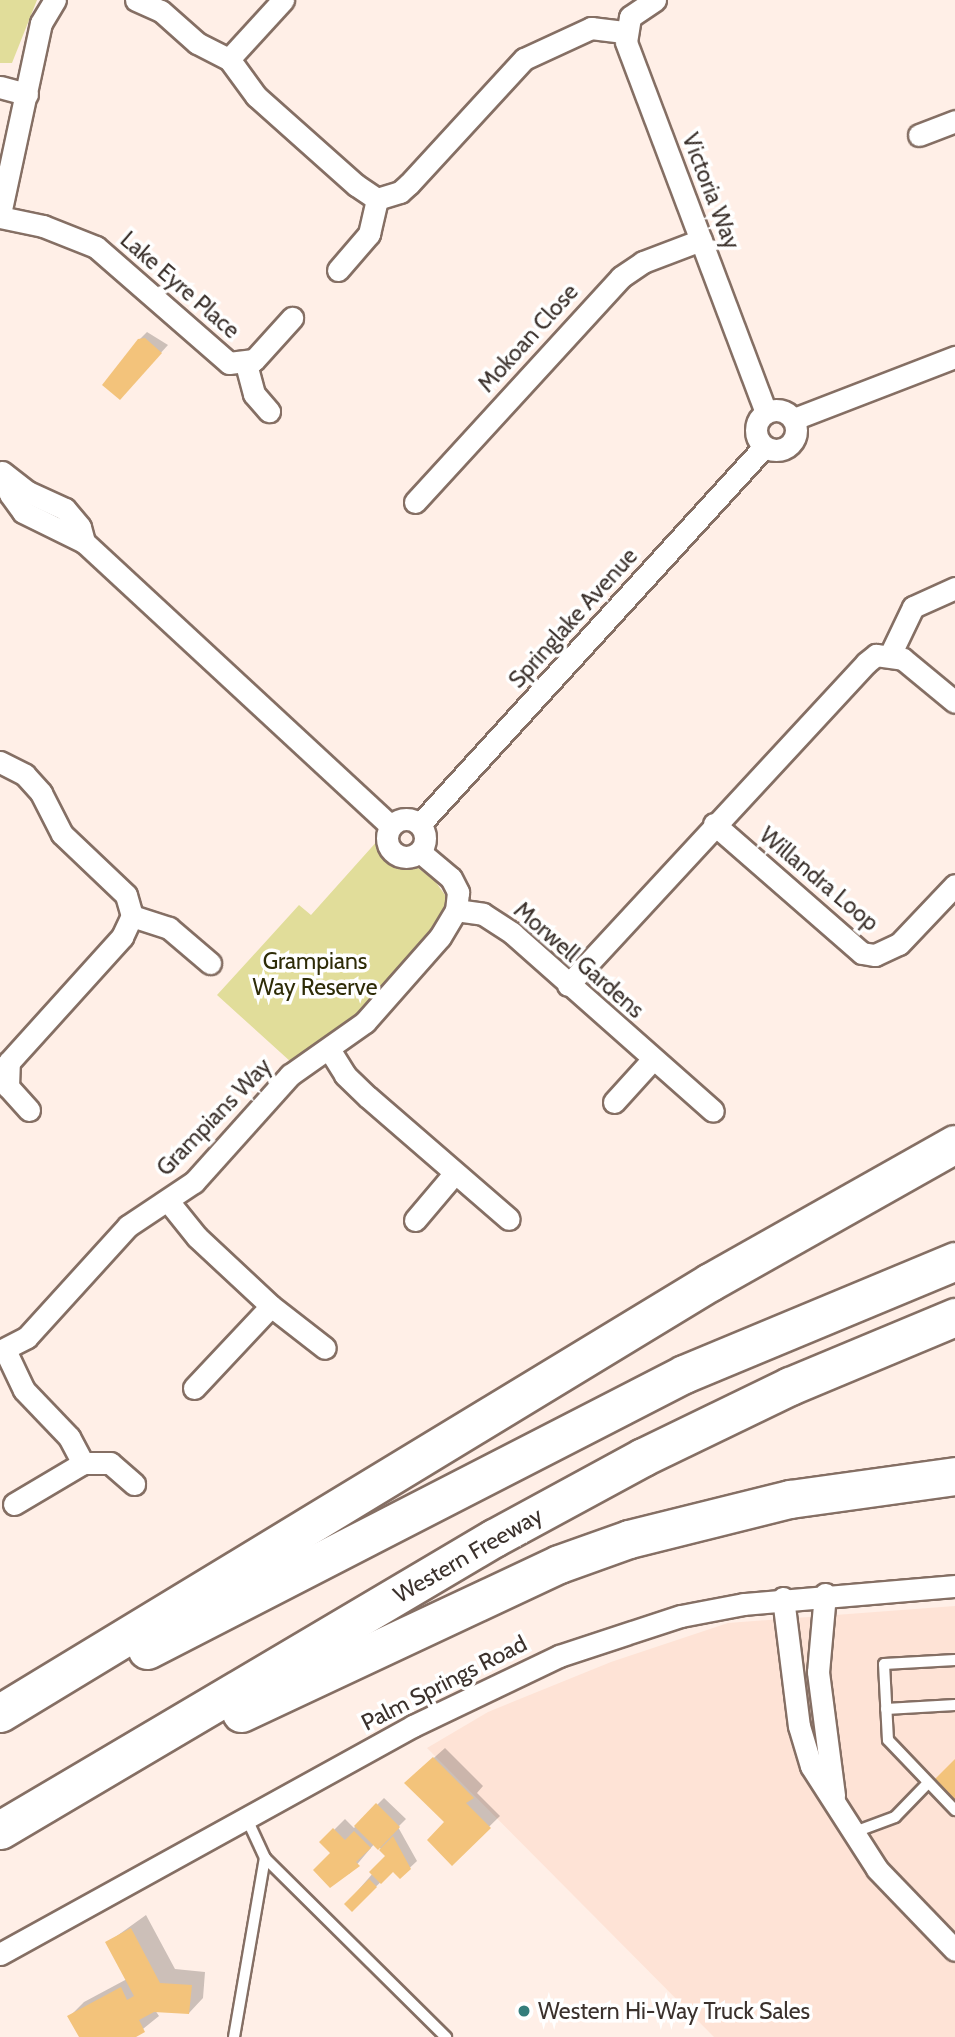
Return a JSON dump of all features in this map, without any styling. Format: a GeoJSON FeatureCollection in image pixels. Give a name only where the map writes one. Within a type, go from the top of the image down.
{"type":"FeatureCollection","features":[{"type":"Feature","properties":{"kind":"highway"},"geometry":{"type":"LineString","coordinates":[[0,1713],[710,1282],[955,1144]]}},
{"type":"Feature","properties":{"kind":"highway"},"geometry":{"type":"LineString","coordinates":[[0,1726],[684,1374],[955,1261]]}},
{"type":"Feature","properties":{"kind":"highway","name":"Western Freeway"},"geometry":{"type":"LineString","coordinates":[[0,1829],[494,1538],[643,1457],[790,1386],[955,1317]]}},
{"type":"Feature","properties":{"kind":"highway"},"geometry":{"type":"LineString","coordinates":[[0,1842],[170,1747],[559,1564],[629,1539],[790,1499],[955,1476]]}},
{"type":"Feature","properties":{"kind":"street"},"geometry":{"type":"LineString","coordinates":[[0,216],[43,13],[55,0]]}},
{"type":"Feature","properties":{"kind":"street"},"geometry":{"type":"LineString","coordinates":[[136,0],[161,11],[197,43],[229,59],[256,96],[355,185],[377,199],[400,192],[409,184],[524,59],[591,28],[626,32],[637,9],[655,0]]}},
{"type":"Feature","properties":{"kind":"street"},"geometry":{"type":"LineString","coordinates":[[229,59],[282,0]]}},
{"type":"Feature","properties":{"kind":"street","name":"Victoria Way"},"geometry":{"type":"LineString","coordinates":[[626,32],[766,412]]}},
{"type":"Feature","properties":{"kind":"street"},"geometry":{"type":"LineString","coordinates":[[0,87],[27,94]]}},
{"type":"Feature","properties":{"kind":"street"},"geometry":{"type":"LineString","coordinates":[[919,135],[955,121]]}},
{"type":"Feature","properties":{"kind":"street"},"geometry":{"type":"LineString","coordinates":[[338,270],[369,234],[377,199]]}},
{"type":"Feature","properties":{"kind":"street","name":"Lake Eyre Place"},"geometry":{"type":"LineString","coordinates":[[0,216],[43,226],[96,247],[216,355],[229,363],[246,364],[260,356],[292,318]]}},
{"type":"Feature","properties":{"kind":"street","name":"Mokoan Close"},"geometry":{"type":"LineString","coordinates":[[415,502],[621,277],[643,262],[701,240]]}},
{"type":"Feature","properties":{"kind":"street"},"geometry":{"type":"LineString","coordinates":[[794,419],[955,357]]}},
{"type":"Feature","properties":{"kind":"street","name":"Lake Eyre Place"},"geometry":{"type":"LineString","coordinates":[[246,364],[254,394],[269,411]]}},
{"type":"Feature","properties":{"kind":"street"},"geometry":{"type":"LineString","coordinates":[[786,411],[794,419],[793,442],[780,450],[765,447],[755,429],[766,412],[786,411]]}},
{"type":"Feature","properties":{"kind":"street","name":"Springlake Avenue"},"geometry":{"type":"LineString","coordinates":[[420,824],[765,447]]}},
{"type":"Feature","properties":{"kind":"street"},"geometry":{"type":"LineString","coordinates":[[2,472],[65,509],[80,527],[84,542],[391,826]]}},
{"type":"Feature","properties":{"kind":"street"},"geometry":{"type":"LineString","coordinates":[[890,654],[913,607],[955,588]]}},
{"type":"Feature","properties":{"kind":"street"},"geometry":{"type":"LineString","coordinates":[[568,985],[714,824],[876,655],[890,654],[917,667],[955,702]]}},
{"type":"Feature","properties":{"kind":"street"},"geometry":{"type":"LineString","coordinates":[[0,762],[25,775],[41,793],[62,834],[126,895],[132,916],[122,937],[24,1042],[9,1062],[3,1080],[14,1096],[29,1110]]}},
{"type":"Feature","properties":{"kind":"street"},"geometry":{"type":"LineString","coordinates":[[402,819],[420,824],[425,838],[420,852],[410,858],[393,853],[386,837],[391,826],[402,819]]}},
{"type":"Feature","properties":{"kind":"street","name":"Willandra Loop"},"geometry":{"type":"LineString","coordinates":[[714,824],[862,953],[875,955],[900,944],[955,885]]}},
{"type":"Feature","properties":{"kind":"street"},"geometry":{"type":"LineString","coordinates":[[420,852],[451,878],[458,892],[456,910]]}},
{"type":"Feature","properties":{"kind":"street","name":"Morwell Gardens"},"geometry":{"type":"LineString","coordinates":[[456,910],[496,920],[713,1111]]}},
{"type":"Feature","properties":{"kind":"street","name":"Grampians Way"},"geometry":{"type":"LineString","coordinates":[[3,1350],[27,1337],[128,1226],[168,1201],[201,1175],[290,1075],[329,1049],[373,1013],[440,937],[456,910]]}},
{"type":"Feature","properties":{"kind":"street"},"geometry":{"type":"LineString","coordinates":[[132,916],[169,928],[210,963]]}},
{"type":"Feature","properties":{"kind":"street"},"geometry":{"type":"LineString","coordinates":[[329,1049],[345,1075],[453,1175],[509,1219]]}},
{"type":"Feature","properties":{"kind":"street"},"geometry":{"type":"LineString","coordinates":[[614,1102],[653,1059]]}},
{"type":"Feature","properties":{"kind":"street"},"geometry":{"type":"LineString","coordinates":[[415,1220],[453,1175]]}},
{"type":"Feature","properties":{"kind":"street"},"geometry":{"type":"LineString","coordinates":[[168,1201],[189,1228],[271,1306],[325,1348]]}},
{"type":"Feature","properties":{"kind":"street"},"geometry":{"type":"LineString","coordinates":[[194,1388],[271,1306]]}},
{"type":"Feature","properties":{"kind":"street"},"geometry":{"type":"LineString","coordinates":[[3,1350],[24,1390],[69,1437],[83,1463]]}},
{"type":"Feature","properties":{"kind":"street"},"geometry":{"type":"LineString","coordinates":[[15,1504],[83,1463],[110,1463],[134,1485]]}},
{"type":"Feature","properties":{"kind":"street","name":"Palm Springs Road"},"geometry":{"type":"LineString","coordinates":[[0,1954],[425,1720],[559,1656],[681,1616],[783,1598],[955,1586]]}},
{"type":"Feature","properties":{"kind":"street"},"geometry":{"type":"LineString","coordinates":[[825,1594],[818,1672],[836,1809]]}},
{"type":"Feature","properties":{"kind":"street"},"geometry":{"type":"LineString","coordinates":[[783,1598],[799,1726],[810,1766],[877,1869],[955,1950]]}},
{"type":"Feature","properties":{"kind":"lane"},"geometry":{"type":"LineString","coordinates":[[955,1660],[884,1664],[888,1740],[955,1811]]}},
{"type":"Feature","properties":{"kind":"lane"},"geometry":{"type":"LineString","coordinates":[[886,1709],[955,1705]]}},
{"type":"Feature","properties":{"kind":"lane"},"geometry":{"type":"LineString","coordinates":[[852,1833],[895,1817],[928,1783]]}},
{"type":"Feature","properties":{"kind":"lane"},"geometry":{"type":"LineString","coordinates":[[246,1817],[265,1858],[446,2037]]}},
{"type":"Feature","properties":{"kind":"lane"},"geometry":{"type":"LineString","coordinates":[[234,2037],[265,1858]]}},
{"type":"Feature","properties":{"kind":"shaded area"},"geometry":{"type":"Polygon","coordinates":[[[955,1606],[955,2037],[714,2037],[427,1748],[488,1712],[611,1662],[728,1623],[955,1606]]]}},
{"type":"Feature","properties":{"kind":"green space"},"geometry":{"type":"Polygon","coordinates":[[[0,0],[37,0],[12,63],[0,63],[0,0]]]}},
{"type":"Feature","properties":{"kind":"green space","name":"Grampians Way Reserve"},"geometry":{"type":"Polygon","coordinates":[[[379,839],[389,860],[418,868],[435,881],[445,895],[446,911],[347,1027],[291,1062],[217,995],[299,905],[311,915],[379,839]]]}},
{"type":"Feature","properties":{"kind":"building"},"geometry":{"type":"Polygon","coordinates":[[[145,338],[162,353],[120,400],[102,385],[138,339],[145,338]]]}},
{"type":"Feature","properties":{"kind":"building"},"geometry":{"type":"Polygon","coordinates":[[[433,1757],[474,1798],[466,1803],[491,1828],[452,1866],[427,1840],[444,1822],[404,1783],[433,1757]]]}},
{"type":"Feature","properties":{"kind":"building"},"geometry":{"type":"Polygon","coordinates":[[[955,1759],[955,1800],[935,1779],[955,1759]]]}},
{"type":"Feature","properties":{"kind":"building"},"geometry":{"type":"Polygon","coordinates":[[[376,1803],[400,1827],[378,1850],[354,1826],[376,1803]]]}},
{"type":"Feature","properties":{"kind":"building"},"geometry":{"type":"Polygon","coordinates":[[[333,1828],[345,1840],[354,1831],[371,1848],[356,1862],[360,1866],[330,1888],[313,1870],[330,1853],[319,1842],[333,1828]]]}},
{"type":"Feature","properties":{"kind":"building"},"geometry":{"type":"Polygon","coordinates":[[[393,1836],[411,1869],[400,1879],[393,1872],[381,1884],[369,1872],[385,1856],[379,1850],[393,1836]]]}},
{"type":"Feature","properties":{"kind":"building"},"geometry":{"type":"Polygon","coordinates":[[[369,1879],[377,1887],[352,1912],[344,1904],[369,1879]]]}},
{"type":"Feature","properties":{"kind":"building"},"geometry":{"type":"Polygon","coordinates":[[[131,1928],[160,1983],[192,1985],[189,2014],[154,2012],[139,2020],[145,2032],[136,2037],[79,2037],[67,2016],[121,1987],[127,2000],[134,1996],[105,1942],[131,1928]]]}},
{"type":"Feature","properties":{"kind":"place","name":"Western Hi-Way Truck Sales"},"geometry":{"type":"Point","coordinates":[524,2011]}}]}
